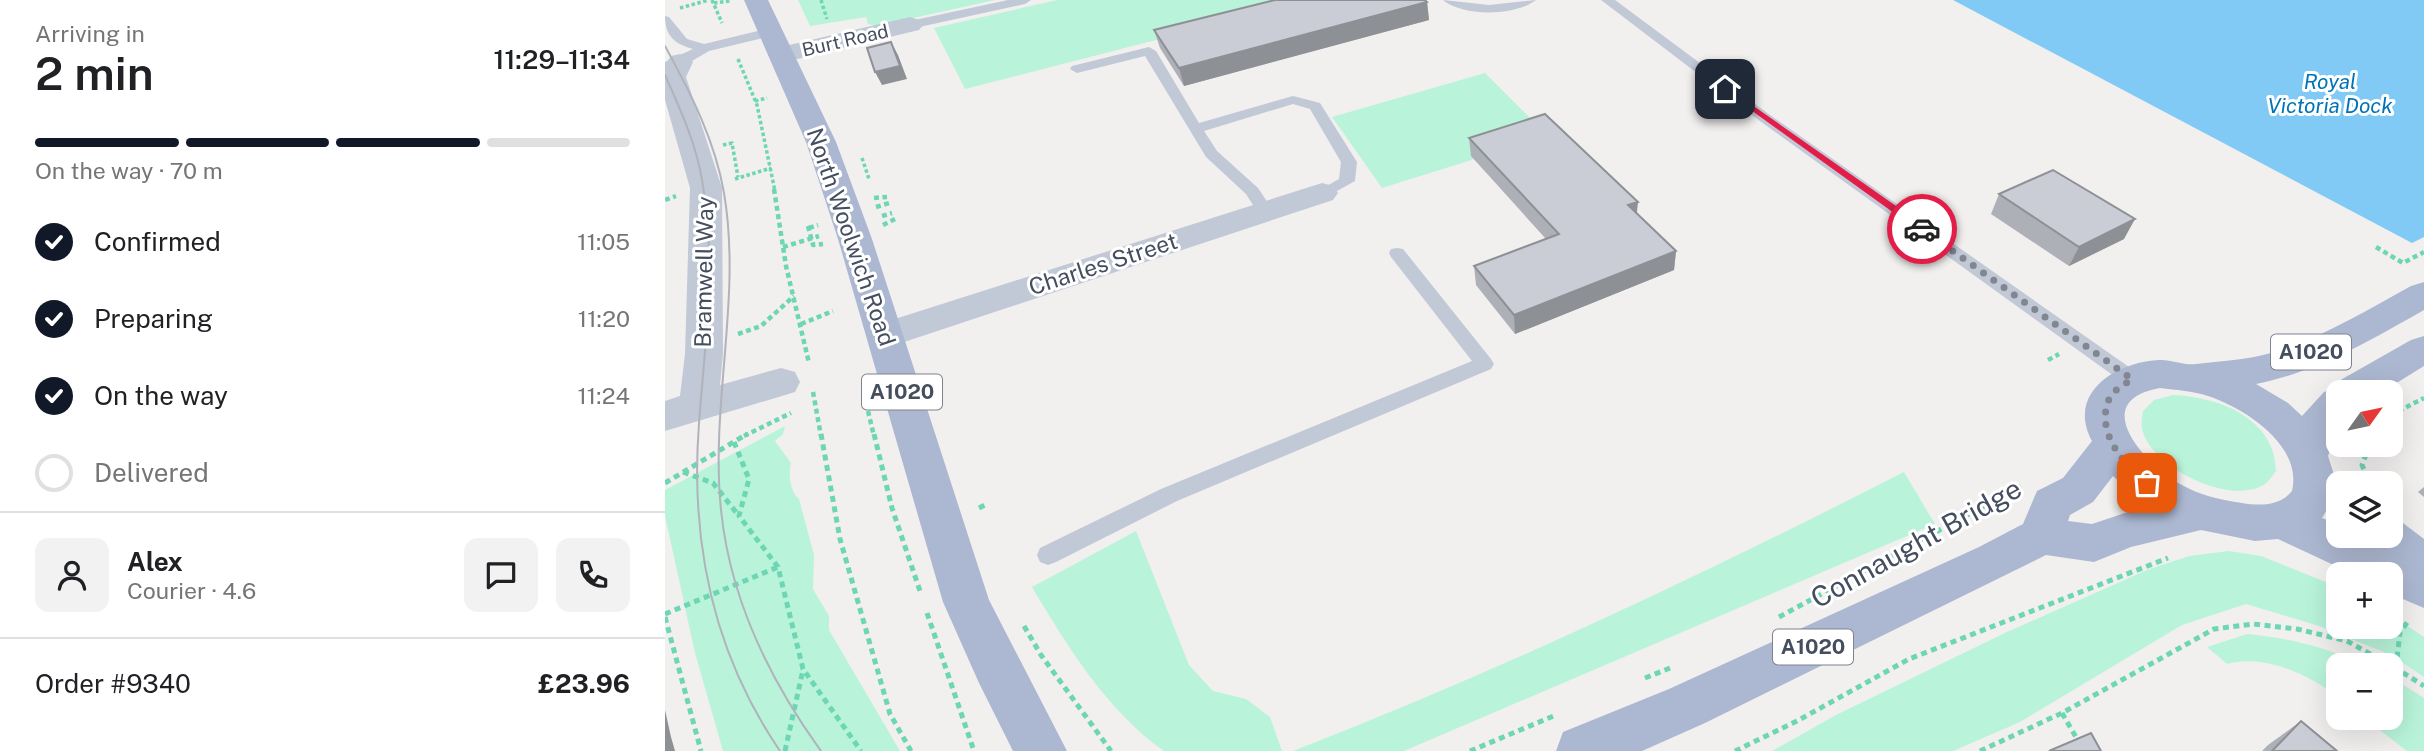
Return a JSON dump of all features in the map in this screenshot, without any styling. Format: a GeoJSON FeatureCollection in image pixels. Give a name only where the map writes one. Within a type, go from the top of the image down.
{"type":"FeatureCollection","features":[{"type":"Feature","properties":{"kind":"main road","name":"North Woolwich Road"},"geometry":{"type":"LineString","coordinates":[[756,0],[821,142],[885,335],[965,602],[1041,751]]}},
{"type":"Feature","properties":{"kind":"main road","name":"A1020"},"geometry":{"type":"LineString","coordinates":[[2326,475],[2316,481],[2312,499],[2296,515],[2280,520],[2256,523],[2198,513],[2152,487],[2132,471],[2112,445],[2104,417],[2111,394],[2132,379],[2160,374],[2195,377],[2253,371],[2283,363],[2332,342],[2421,296]]}},
{"type":"Feature","properties":{"kind":"main road","name":"A1020"},"geometry":{"type":"LineString","coordinates":[[2371,380],[2424,349]]}},
{"type":"Feature","properties":{"kind":"main road","name":"A1020"},"geometry":{"type":"LineString","coordinates":[[2195,377],[2249,398],[2274,414],[2330,471]]}},
{"type":"Feature","properties":{"kind":"main road","name":"A1020"},"geometry":{"type":"LineString","coordinates":[[2326,415],[2319,423],[2326,452]]}},
{"type":"Feature","properties":{"kind":"main road","name":"Connaught Bridge"},"geometry":{"type":"LineString","coordinates":[[1570,733],[1699,701],[1995,561],[2041,536],[2052,504],[2078,490],[2112,445]]}},
{"type":"Feature","properties":{"kind":"main road","name":"A1020"},"geometry":{"type":"LineString","coordinates":[[2041,536],[2094,543],[2124,530],[2198,513]]}},
{"type":"Feature","properties":{"kind":"main road"},"geometry":{"type":"LineString","coordinates":[[2280,520],[2333,542],[2419,601]]}},
{"type":"Feature","properties":{"kind":"main road"},"geometry":{"type":"LineString","coordinates":[[2402,548],[2424,570]]}},
{"type":"Feature","properties":{"kind":"street","name":"Burt Road"},"geometry":{"type":"LineString","coordinates":[[776,44],[910,25]]}},
{"type":"Feature","properties":{"kind":"street","name":"Bramwell Way"},"geometry":{"type":"LineString","coordinates":[[677,413],[703,345],[706,188],[672,77],[683,59]]}},
{"type":"Feature","properties":{"kind":"street","name":"Charles Street"},"geometry":{"type":"LineString","coordinates":[[885,335],[1322,193]]}},
{"type":"Feature","properties":{"kind":"street"},"geometry":{"type":"LineString","coordinates":[[677,413],[800,390]]}},
{"type":"Feature","properties":{"kind":"lane"},"geometry":{"type":"LineString","coordinates":[[910,25],[1025,0]]}},
{"type":"Feature","properties":{"kind":"lane"},"geometry":{"type":"LineString","coordinates":[[1449,0],[1468,8],[1487,10],[1530,0]]}},
{"type":"Feature","properties":{"kind":"lane"},"geometry":{"type":"LineString","coordinates":[[1607,0],[1765,118],[2132,379]]}},
{"type":"Feature","properties":{"kind":"lane"},"geometry":{"type":"LineString","coordinates":[[665,20],[682,42],[683,59],[776,44]]}},
{"type":"Feature","properties":{"kind":"lane"},"geometry":{"type":"LineString","coordinates":[[1077,69],[1149,51],[1211,153],[1252,191],[1266,212]]}},
{"type":"Feature","properties":{"kind":"lane"},"geometry":{"type":"LineString","coordinates":[[1197,128],[1293,100],[1315,106],[1349,162],[1347,181],[1322,193]]}},
{"type":"Feature","properties":{"kind":"lane"},"geometry":{"type":"LineString","coordinates":[[1048,555],[1169,495],[1484,364],[1397,253]]}},
{"type":"Feature","properties":{"kind":"path"},"geometry":{"type":"LineString","coordinates":[[676,9],[712,1],[728,1]]}},
{"type":"Feature","properties":{"kind":"path"},"geometry":{"type":"LineString","coordinates":[[712,1],[726,34]]}},
{"type":"Feature","properties":{"kind":"path"},"geometry":{"type":"LineString","coordinates":[[734,52],[748,79],[767,141],[783,247],[800,324],[800,390]]}},
{"type":"Feature","properties":{"kind":"path"},"geometry":{"type":"LineString","coordinates":[[755,101],[767,98]]}},
{"type":"Feature","properties":{"kind":"path"},"geometry":{"type":"LineString","coordinates":[[732,143],[739,178],[771,168]]}},
{"type":"Feature","properties":{"kind":"path"},"geometry":{"type":"LineString","coordinates":[[879,198],[887,197]]}},
{"type":"Feature","properties":{"kind":"path"},"geometry":{"type":"LineString","coordinates":[[880,206],[889,203]]}},
{"type":"Feature","properties":{"kind":"path"},"geometry":{"type":"LineString","coordinates":[[882,216],[892,213]]}},
{"type":"Feature","properties":{"kind":"path"},"geometry":{"type":"LineString","coordinates":[[885,224],[895,219]]}},
{"type":"Feature","properties":{"kind":"path"},"geometry":{"type":"LineString","coordinates":[[817,223],[809,228],[811,239],[813,245],[821,244]]}},
{"type":"Feature","properties":{"kind":"path"},"geometry":{"type":"LineString","coordinates":[[783,247],[819,236]]}},
{"type":"Feature","properties":{"kind":"path"},"geometry":{"type":"LineString","coordinates":[[2376,247],[2403,263],[2424,252]]}},
{"type":"Feature","properties":{"kind":"path"},"geometry":{"type":"LineString","coordinates":[[703,345],[761,326],[794,296]]}},
{"type":"Feature","properties":{"kind":"path"},"geometry":{"type":"LineString","coordinates":[[800,324],[834,312]]}},
{"type":"Feature","properties":{"kind":"path"},"geometry":{"type":"LineString","coordinates":[[800,390],[814,401],[840,539],[890,714],[911,751]]}},
{"type":"Feature","properties":{"kind":"path"},"geometry":{"type":"LineString","coordinates":[[800,390],[814,401]]}},
{"type":"Feature","properties":{"kind":"path"},"geometry":{"type":"LineString","coordinates":[[665,483],[734,442],[800,390]]}},
{"type":"Feature","properties":{"kind":"path"},"geometry":{"type":"LineString","coordinates":[[2403,409],[2424,398]]}},
{"type":"Feature","properties":{"kind":"path"},"geometry":{"type":"LineString","coordinates":[[734,442],[749,479],[739,516]]}},
{"type":"Feature","properties":{"kind":"path"},"geometry":{"type":"LineString","coordinates":[[2335,471],[2362,465],[2365,457]]}},
{"type":"Feature","properties":{"kind":"path"},"geometry":{"type":"LineString","coordinates":[[881,466],[922,598]]}},
{"type":"Feature","properties":{"kind":"path"},"geometry":{"type":"LineString","coordinates":[[683,472],[713,483],[778,567],[803,669],[860,751]]}},
{"type":"Feature","properties":{"kind":"path","name":"Connaught Bridge"},"geometry":{"type":"LineString","coordinates":[[1768,623],[2030,481]]}},
{"type":"Feature","properties":{"kind":"path"},"geometry":{"type":"LineString","coordinates":[[971,501],[977,520]]}},
{"type":"Feature","properties":{"kind":"path"},"geometry":{"type":"LineString","coordinates":[[979,508],[987,504]]}},
{"type":"Feature","properties":{"kind":"path"},"geometry":{"type":"LineString","coordinates":[[1735,751],[1797,721],[1909,659],[2179,555]]}},
{"type":"Feature","properties":{"kind":"path"},"geometry":{"type":"LineString","coordinates":[[701,751],[665,615],[778,567]]}},
{"type":"Feature","properties":{"kind":"path"},"geometry":{"type":"LineString","coordinates":[[2395,653],[2400,632],[2419,601]]}},
{"type":"Feature","properties":{"kind":"path"},"geometry":{"type":"LineString","coordinates":[[926,611],[974,751]]}},
{"type":"Feature","properties":{"kind":"path"},"geometry":{"type":"LineString","coordinates":[[1021,621],[1041,655],[1111,751]]}},
{"type":"Feature","properties":{"kind":"path"},"geometry":{"type":"LineString","coordinates":[[1980,751],[2062,713],[2214,629],[2253,624],[2297,629],[2347,642],[2368,653]]}},
{"type":"Feature","properties":{"kind":"path"},"geometry":{"type":"LineString","coordinates":[[1632,683],[1682,662]]}},
{"type":"Feature","properties":{"kind":"path"},"geometry":{"type":"LineString","coordinates":[[785,751],[803,669]]}},
{"type":"Feature","properties":{"kind":"path"},"geometry":{"type":"LineString","coordinates":[[2403,673],[2424,686]]}},
{"type":"Feature","properties":{"kind":"path"},"geometry":{"type":"LineString","coordinates":[[2062,713],[2084,751]]}},
{"type":"Feature","properties":{"kind":"path"},"geometry":{"type":"LineString","coordinates":[[1470,751],[1570,733]]}},
{"type":"Feature","properties":{"kind":"green space"},"geometry":{"type":"Polygon","coordinates":[[[798,0],[995,0],[877,26],[868,24],[866,17],[810,26],[798,0]]]}},
{"type":"Feature","properties":{"kind":"green space"},"geometry":{"type":"Polygon","coordinates":[[[1057,0],[1312,0],[965,89],[934,28],[1057,0]]]}},
{"type":"Feature","properties":{"kind":"green space"},"geometry":{"type":"Polygon","coordinates":[[[1485,73],[1548,136],[1382,188],[1332,117],[1485,73]]]}},
{"type":"Feature","properties":{"kind":"green space"},"geometry":{"type":"Polygon","coordinates":[[[2173,395],[2208,400],[2226,406],[2255,424],[2266,437],[2273,453],[2276,471],[2268,481],[2250,490],[2213,487],[2175,469],[2159,456],[2148,443],[2142,428],[2143,411],[2154,400],[2173,395]]]}},
{"type":"Feature","properties":{"kind":"green space"},"geometry":{"type":"Polygon","coordinates":[[[785,426],[783,434],[775,441],[791,463],[791,482],[799,499],[814,555],[813,589],[829,616],[829,630],[900,751],[723,751],[695,653],[665,516],[665,490],[785,426]]]}},
{"type":"Feature","properties":{"kind":"green space"},"geometry":{"type":"Polygon","coordinates":[[[1904,472],[1935,524],[1404,751],[1293,751],[1449,688],[1602,619],[1904,472]]]}},
{"type":"Feature","properties":{"kind":"green space"},"geometry":{"type":"Polygon","coordinates":[[[1136,531],[1189,665],[1213,691],[1246,699],[1270,717],[1282,751],[1164,751],[1143,735],[1106,697],[1059,632],[1032,587],[1136,531]]]}},
{"type":"Feature","properties":{"kind":"green space"},"geometry":{"type":"Polygon","coordinates":[[[2229,551],[2261,556],[2326,582],[2326,629],[2246,604],[2182,625],[2020,722],[1953,751],[1772,751],[1836,715],[2007,632],[2147,570],[2189,556],[2229,551]]]}},
{"type":"Feature","properties":{"kind":"green space"},"geometry":{"type":"Polygon","coordinates":[[[2403,623],[2424,637],[2424,677],[2403,663],[2403,653],[2386,653],[2351,639],[2403,639],[2403,623]]]}},
{"type":"Feature","properties":{"kind":"green space"},"geometry":{"type":"Polygon","coordinates":[[[2247,634],[2307,644],[2336,653],[2326,653],[2326,689],[2300,674],[2271,664],[2227,664],[2207,647],[2247,634]]]}},
{"type":"Feature","properties":{"kind":"green space"},"geometry":{"type":"Polygon","coordinates":[[[2403,685],[2424,698],[2424,751],[2407,751],[2380,730],[2403,730],[2403,685]]]}},
{"type":"Feature","properties":{"kind":"water","name":"Royal Victoria Dock"},"geometry":{"type":"Polygon","coordinates":[[[1953,0],[2424,0],[2424,237],[2412,243],[1953,0]]]}},
{"type":"Feature","properties":{"kind":"building"},"geometry":{"type":"Polygon","coordinates":[[[1275,0],[1427,2],[1179,68],[1154,30],[1275,0]]]}},
{"type":"Feature","properties":{"kind":"building"},"geometry":{"type":"Polygon","coordinates":[[[891,42],[900,66],[875,72],[867,48],[891,42]]]}},
{"type":"Feature","properties":{"kind":"building"},"geometry":{"type":"Polygon","coordinates":[[[1545,114],[1638,202],[1628,205],[1676,251],[1514,315],[1474,266],[1559,234],[1469,138],[1545,114]]]}},
{"type":"Feature","properties":{"kind":"building"},"geometry":{"type":"Polygon","coordinates":[[[2053,170],[2135,219],[2079,247],[1999,194],[2053,170]]]}},
{"type":"Feature","properties":{"kind":"building"},"geometry":{"type":"Polygon","coordinates":[[[2301,721],[2337,751],[2272,751],[2301,721]]]}},
{"type":"Feature","properties":{"kind":"building"},"geometry":{"type":"Polygon","coordinates":[[[2091,733],[2101,751],[2049,751],[2091,733]]]}},
{"type":"Feature","properties":{"kind":"tram line"},"geometry":{"type":"LineString","coordinates":[[665,46],[708,135],[724,193],[730,272],[719,431],[719,470],[721,510],[733,575],[755,637],[769,667],[821,751]]}},
{"type":"Feature","properties":{"kind":"tram line"},"geometry":{"type":"LineString","coordinates":[[665,75],[696,153],[709,241],[708,302],[697,467],[703,553],[711,595],[738,675],[757,714],[780,751]]}},
{"type":"Feature","properties":{"kind":"way so far"},"geometry":{"type":"LineString","coordinates":[[1922,229],[2132,379],[2111,394],[2104,417],[2112,445],[2132,471],[2147,483]]}},
{"type":"Feature","properties":{"kind":"route"},"geometry":{"type":"LineString","coordinates":[[1725,89],[1922,229]]}}]}
